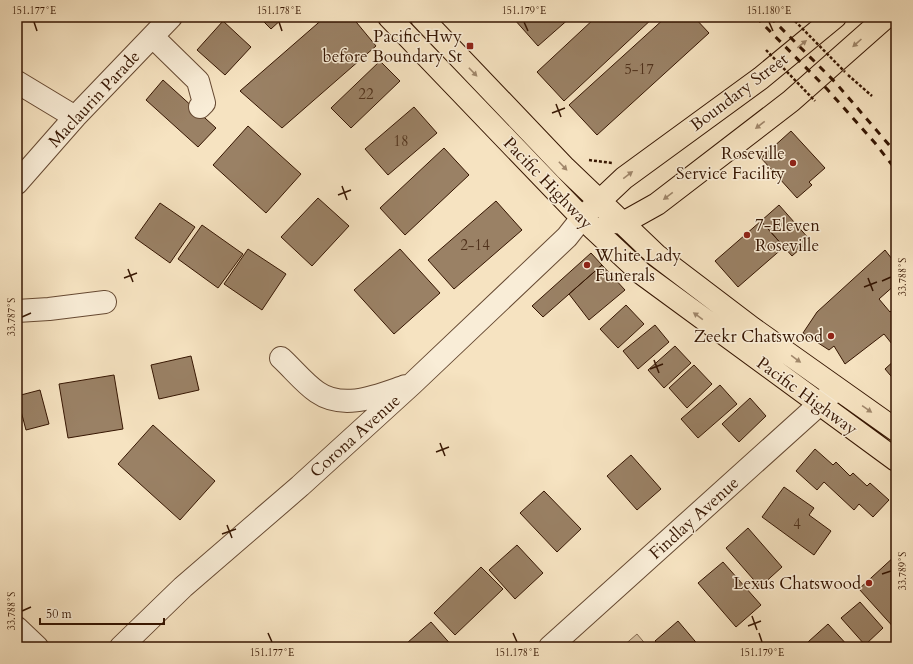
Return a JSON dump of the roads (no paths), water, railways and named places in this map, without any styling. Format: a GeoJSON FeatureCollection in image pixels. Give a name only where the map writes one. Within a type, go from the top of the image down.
{"type":"FeatureCollection","features":[{"type":"Feature","properties":{"kind":"highway","name":"Pacific Highway"},"geometry":{"type":"LineString","coordinates":[[389,17],[582,218],[652,282],[896,460]]}},
{"type":"Feature","properties":{"kind":"highway","name":"Pacific Highway"},"geometry":{"type":"LineString","coordinates":[[421,17],[565,168],[656,255],[896,430]]}},
{"type":"Feature","properties":{"kind":"highway","name":"Boundary Street"},"geometry":{"type":"LineString","coordinates":[[582,218],[624,178],[761,78],[835,17]]}},
{"type":"Feature","properties":{"kind":"highway"},"geometry":{"type":"LineString","coordinates":[[582,218],[623,223],[657,204],[710,165],[791,101],[886,17]]}},
{"type":"Feature","properties":{"kind":"street","name":"Maclaurin Parade"},"geometry":{"type":"LineString","coordinates":[[17,183],[75,117],[171,17]]}},
{"type":"Feature","properties":{"kind":"street"},"geometry":{"type":"LineString","coordinates":[[152,37],[198,81],[204,103],[200,107]]}},
{"type":"Feature","properties":{"kind":"street"},"geometry":{"type":"LineString","coordinates":[[17,82],[75,117]]}},
{"type":"Feature","properties":{"kind":"street","name":"Corona Avenue"},"geometry":{"type":"LineString","coordinates":[[121,647],[183,587],[300,486],[412,384],[567,237],[582,218]]}},
{"type":"Feature","properties":{"kind":"street"},"geometry":{"type":"LineString","coordinates":[[17,311],[49,309],[105,302]]}},
{"type":"Feature","properties":{"kind":"street"},"geometry":{"type":"LineString","coordinates":[[281,358],[317,392],[326,398],[340,401],[355,401],[412,384]]}},
{"type":"Feature","properties":{"kind":"street","name":"Findlay Avenue"},"geometry":{"type":"LineString","coordinates":[[550,647],[820,405],[837,388]]}},
{"type":"Feature","properties":{"kind":"street"},"geometry":{"type":"LineString","coordinates":[[17,628],[37,647]]}},
{"type":"Feature","properties":{"kind":"railway"},"geometry":{"type":"LineString","coordinates":[[756,17],[827,89],[875,143],[896,170]]}},
{"type":"Feature","properties":{"kind":"railway"},"geometry":{"type":"LineString","coordinates":[[770,17],[835,82],[896,153]]}},
{"type":"Feature","properties":{"kind":"place","name":"Pacific Hwy before Boundary St"},"geometry":{"type":"Point","coordinates":[470,46]}},
{"type":"Feature","properties":{"kind":"place","name":"Roseville Service Facility"},"geometry":{"type":"Point","coordinates":[793,163]}},
{"type":"Feature","properties":{"kind":"place","name":"7-Eleven Roseville"},"geometry":{"type":"Point","coordinates":[747,235]}},
{"type":"Feature","properties":{"kind":"place","name":"White Lady Funerals"},"geometry":{"type":"Point","coordinates":[587,265]}},
{"type":"Feature","properties":{"kind":"place","name":"Zeekr Chatswood"},"geometry":{"type":"Point","coordinates":[831,336]}},
{"type":"Feature","properties":{"kind":"place","name":"Lexus Chatswood"},"geometry":{"type":"Point","coordinates":[869,583]}}]}
